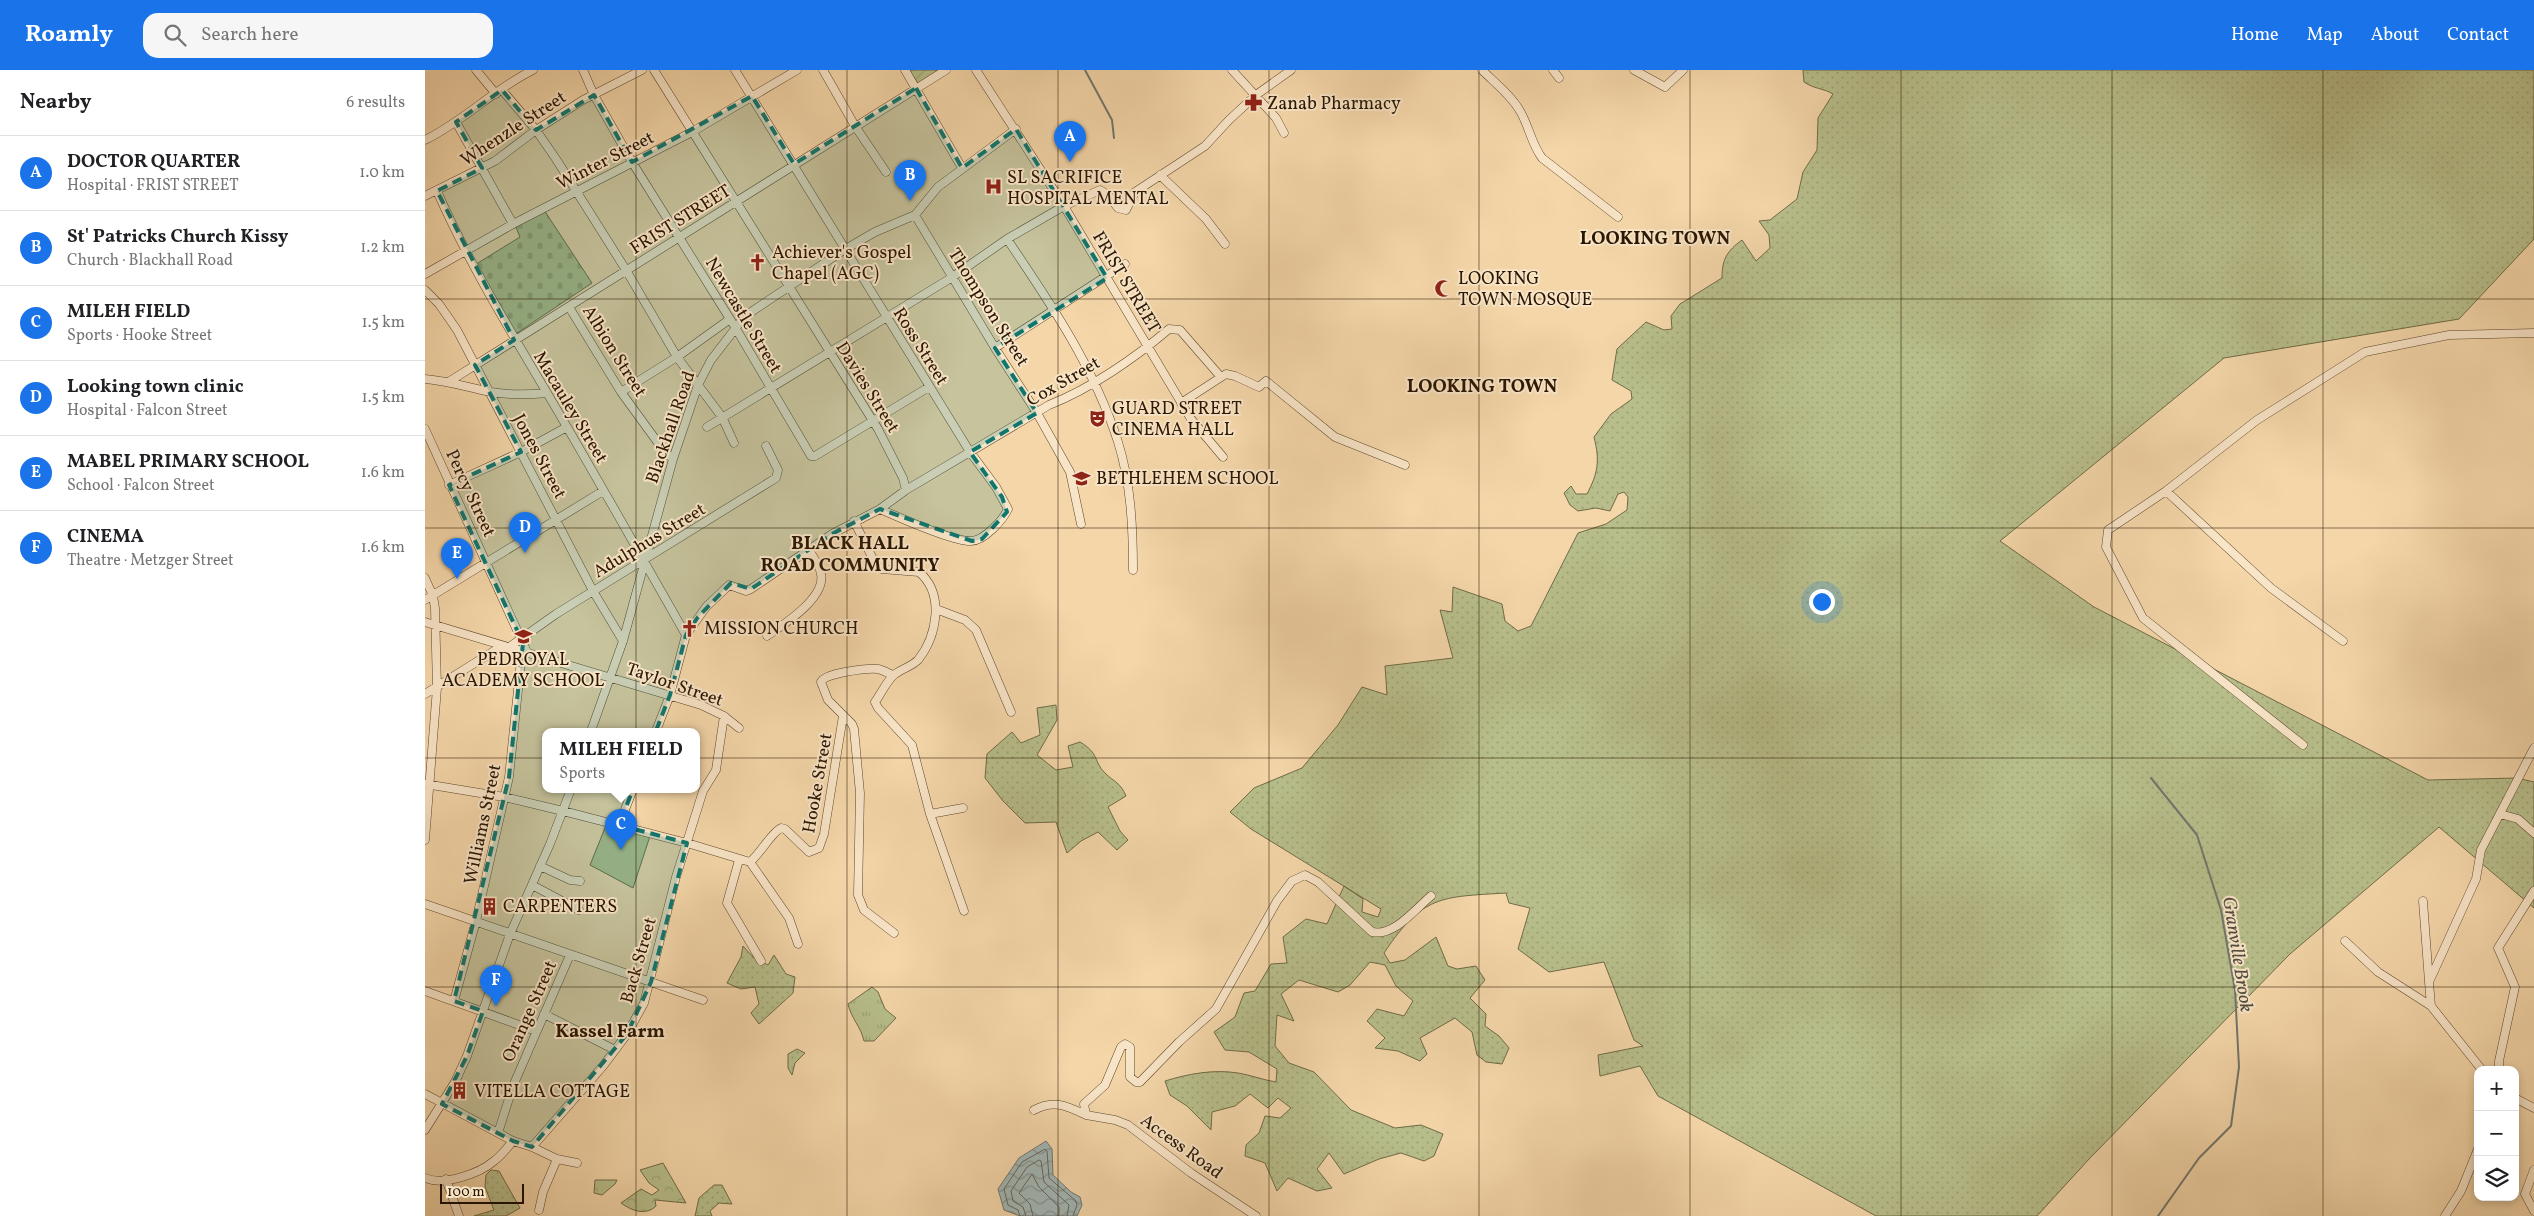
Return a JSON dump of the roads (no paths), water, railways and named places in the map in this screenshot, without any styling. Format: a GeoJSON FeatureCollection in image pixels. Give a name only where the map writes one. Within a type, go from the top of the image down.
{"type":"FeatureCollection","features":[{"type":"Feature","properties":{"kind":"street"},"geometry":{"type":"LineString","coordinates":[[476,70],[536,130],[626,270],[677,358],[722,417],[734,443]]}},
{"type":"Feature","properties":{"kind":"street"},"geometry":{"type":"LineString","coordinates":[[425,140],[456,122],[533,70]]}},
{"type":"Feature","properties":{"kind":"street","name":"Newcastle Street"},"geometry":{"type":"LineString","coordinates":[[583,70],[593,95],[632,162],[735,327],[807,451],[813,457],[874,422],[929,387]]}},
{"type":"Feature","properties":{"kind":"street","name":"Whenzle Street"},"geometry":{"type":"LineString","coordinates":[[425,196],[501,158],[536,130],[593,95],[642,70]]}},
{"type":"Feature","properties":{"kind":"street","name":"Davies Street"},"geometry":{"type":"LineString","coordinates":[[654,70],[787,286],[874,422],[903,478],[906,490]]}},
{"type":"Feature","properties":{"kind":"street","name":"Ross Street"},"geometry":{"type":"LineString","coordinates":[[735,70],[794,164],[886,318],[970,452],[996,487],[1008,509],[982,539],[965,541],[880,509]]}},
{"type":"Feature","properties":{"kind":"street","name":"Winter Street"},"geometry":{"type":"LineString","coordinates":[[425,274],[575,191],[692,132],[797,70]]}},
{"type":"Feature","properties":{"kind":"street"},"geometry":{"type":"LineString","coordinates":[[823,70],[855,126],[885,172]]}},
{"type":"Feature","properties":{"kind":"street"},"geometry":{"type":"LineString","coordinates":[[905,70],[962,168]]}},
{"type":"Feature","properties":{"kind":"street","name":"FRIST STREET"},"geometry":{"type":"LineString","coordinates":[[450,381],[947,70]]}},
{"type":"Feature","properties":{"kind":"street","name":"FRIST STREET"},"geometry":{"type":"LineString","coordinates":[[976,70],[1016,129],[1064,206],[1191,419],[1223,457]]}},
{"type":"Feature","properties":{"kind":"street"},"geometry":{"type":"LineString","coordinates":[[1232,70],[1276,118],[1284,133]]}},
{"type":"Feature","properties":{"kind":"street"},"geometry":{"type":"LineString","coordinates":[[707,426],[951,278],[1007,239],[1064,206],[1100,190],[1108,195],[1118,208],[1126,210],[1135,192],[1205,146],[1256,95],[1291,70]]}},
{"type":"Feature","properties":{"kind":"street"},"geometry":{"type":"LineString","coordinates":[[1482,70],[1513,101],[1521,112],[1536,149],[1542,158],[1618,217]]}},
{"type":"Feature","properties":{"kind":"street"},"geometry":{"type":"LineString","coordinates":[[1553,70],[1559,78]]}},
{"type":"Feature","properties":{"kind":"street"},"geometry":{"type":"LineString","coordinates":[[1634,70],[1665,87],[1683,70]]}},
{"type":"Feature","properties":{"kind":"street"},"geometry":{"type":"LineString","coordinates":[[456,122],[513,224]]}},
{"type":"Feature","properties":{"kind":"street","name":"Blackhall Road"},"geometry":{"type":"LineString","coordinates":[[592,728],[623,641],[673,459],[698,386],[711,360],[745,316],[787,286],[844,250],[875,232],[915,215],[938,186],[1016,129]]}},
{"type":"Feature","properties":{"kind":"street"},"geometry":{"type":"LineString","coordinates":[[1160,175],[1207,219],[1225,244]]}},
{"type":"Feature","properties":{"kind":"street","name":"Macauley Street"},"geometry":{"type":"LineString","coordinates":[[437,191],[466,250],[515,340],[686,635]]}},
{"type":"Feature","properties":{"kind":"street","name":"Thompson Street"},"geometry":{"type":"LineString","coordinates":[[915,215],[951,278],[1037,413],[1070,472],[1081,524]]}},
{"type":"Feature","properties":{"kind":"street"},"geometry":{"type":"LineString","coordinates":[[1007,239],[1056,310],[1095,381],[1119,444],[1133,538],[1133,570]]}},
{"type":"Feature","properties":{"kind":"street"},"geometry":{"type":"LineString","coordinates":[[995,348],[1107,278],[1125,264]]}},
{"type":"Feature","properties":{"kind":"street","name":"Jones Street"},"geometry":{"type":"LineString","coordinates":[[425,290],[452,321],[593,591],[623,641]]}},
{"type":"Feature","properties":{"kind":"street","name":"Albion Street"},"geometry":{"type":"LineString","coordinates":[[569,307],[621,392],[664,451],[673,459]]}},
{"type":"Feature","properties":{"kind":"street"},"geometry":{"type":"LineString","coordinates":[[621,392],[677,358],[730,319]]}},
{"type":"Feature","properties":{"kind":"street","name":"Cox Street"},"geometry":{"type":"LineString","coordinates":[[906,490],[1095,381],[1148,347],[1169,329],[1177,329],[1220,376]]}},
{"type":"Feature","properties":{"kind":"street"},"geometry":{"type":"LineString","coordinates":[[2303,745],[2143,618],[2106,547],[2108,530],[2166,491],[2257,420],[2365,352],[2449,335],[2534,333]]}},
{"type":"Feature","properties":{"kind":"street"},"geometry":{"type":"LineString","coordinates":[[1181,402],[1220,376],[1230,374],[1259,387],[1266,381],[1335,437],[1405,465]]}},
{"type":"Feature","properties":{"kind":"street"},"geometry":{"type":"LineString","coordinates":[[425,379],[450,381],[490,392],[529,395],[547,393]]}},
{"type":"Feature","properties":{"kind":"street"},"geometry":{"type":"LineString","coordinates":[[449,485],[521,452],[567,427]]}},
{"type":"Feature","properties":{"kind":"street","name":"Percy Street"},"geometry":{"type":"LineString","coordinates":[[425,429],[521,639],[524,651]]}},
{"type":"Feature","properties":{"kind":"street","name":"Adulphus Street"},"geometry":{"type":"LineString","coordinates":[[425,694],[521,639],[593,591],[776,478],[778,470],[766,446]]}},
{"type":"Feature","properties":{"kind":"street"},"geometry":{"type":"LineString","coordinates":[[657,728],[670,695],[686,635],[702,612],[725,588],[733,584],[746,591],[751,589],[854,521],[880,509],[906,490]]}},
{"type":"Feature","properties":{"kind":"street"},"geometry":{"type":"LineString","coordinates":[[425,600],[603,491]]}},
{"type":"Feature","properties":{"kind":"street"},"geometry":{"type":"LineString","coordinates":[[2166,491],[2171,498],[2271,588],[2343,641]]}},
{"type":"Feature","properties":{"kind":"street"},"geometry":{"type":"LineString","coordinates":[[854,521],[874,562],[883,569],[919,572],[933,588],[935,609],[930,637],[918,659],[893,675],[875,705],[912,745],[930,814],[964,912]]}},
{"type":"Feature","properties":{"kind":"street"},"geometry":{"type":"LineString","coordinates":[[767,636],[805,608],[820,583],[821,574],[809,550]]}},
{"type":"Feature","properties":{"kind":"street"},"geometry":{"type":"LineString","coordinates":[[425,578],[433,596],[437,688],[427,785],[425,840]]}},
{"type":"Feature","properties":{"kind":"street"},"geometry":{"type":"LineString","coordinates":[[935,609],[965,620],[976,630],[1011,712]]}},
{"type":"Feature","properties":{"kind":"street","name":"Taylor Street"},"geometry":{"type":"LineString","coordinates":[[425,622],[701,705],[725,716],[739,728]]}},
{"type":"Feature","properties":{"kind":"street","name":"Williams Street"},"geometry":{"type":"LineString","coordinates":[[454,1001],[476,921],[504,797],[524,651]]}},
{"type":"Feature","properties":{"kind":"street"},"geometry":{"type":"LineString","coordinates":[[843,716],[828,700],[821,682],[822,679],[863,669],[881,670],[893,675]]}},
{"type":"Feature","properties":{"kind":"street","name":"Back Street"},"geometry":{"type":"LineString","coordinates":[[532,1146],[615,1050],[635,1021],[651,982],[668,910],[703,791],[716,770],[725,716]]}},
{"type":"Feature","properties":{"kind":"street","name":"Hooke Street"},"geometry":{"type":"LineString","coordinates":[[750,862],[760,854],[772,835],[781,828],[785,829],[809,852],[819,848],[824,834],[843,716]]}},
{"type":"Feature","properties":{"kind":"street","name":"Hooke Street"},"geometry":{"type":"LineString","coordinates":[[843,716],[853,726],[859,759],[858,895],[864,910],[894,933]]}},
{"type":"Feature","properties":{"kind":"street"},"geometry":{"type":"LineString","coordinates":[[2429,982],[2477,879],[2481,850],[2534,748]]}},
{"type":"Feature","properties":{"kind":"street"},"geometry":{"type":"LineString","coordinates":[[427,785],[504,797],[563,811],[687,843],[750,862],[789,918],[798,944]]}},
{"type":"Feature","properties":{"kind":"street"},"geometry":{"type":"LineString","coordinates":[[425,1130],[465,1062],[510,934],[570,793]]}},
{"type":"Feature","properties":{"kind":"street"},"geometry":{"type":"LineString","coordinates":[[619,825],[631,793]]}},
{"type":"Feature","properties":{"kind":"street"},"geometry":{"type":"LineString","coordinates":[[930,814],[963,808]]}},
{"type":"Feature","properties":{"kind":"street"},"geometry":{"type":"LineString","coordinates":[[2500,814],[2518,819],[2534,833]]}},
{"type":"Feature","properties":{"kind":"street"},"geometry":{"type":"LineString","coordinates":[[739,860],[727,903],[761,961]]}},
{"type":"Feature","properties":{"kind":"street"},"geometry":{"type":"LineString","coordinates":[[540,866],[570,880],[580,881]]}},
{"type":"Feature","properties":{"kind":"street"},"geometry":{"type":"LineString","coordinates":[[1086,1115],[1084,1104],[1105,1084],[1121,1047],[1125,1044],[1130,1047],[1130,1077],[1136,1082],[1140,1082],[1179,1042],[1216,1009],[1277,901],[1291,881],[1305,875],[1318,882],[1372,932],[1381,934],[1390,930],[1431,896]]}},
{"type":"Feature","properties":{"kind":"street"},"geometry":{"type":"LineString","coordinates":[[532,885],[579,910]]}},
{"type":"Feature","properties":{"kind":"street"},"geometry":{"type":"LineString","coordinates":[[2499,1066],[2515,987],[2498,948],[2534,891]]}},
{"type":"Feature","properties":{"kind":"street"},"geometry":{"type":"LineString","coordinates":[[2423,900],[2431,1006]]}},
{"type":"Feature","properties":{"kind":"street"},"geometry":{"type":"LineString","coordinates":[[425,904],[703,1000]]}},
{"type":"Feature","properties":{"kind":"street"},"geometry":{"type":"LineString","coordinates":[[2345,941],[2378,972],[2431,1006],[2479,1066]]}},
{"type":"Feature","properties":{"kind":"street","name":"Orange Street"},"geometry":{"type":"LineString","coordinates":[[498,1133],[513,1086],[570,955]]}},
{"type":"Feature","properties":{"kind":"street"},"geometry":{"type":"LineString","coordinates":[[425,991],[536,1031]]}},
{"type":"Feature","properties":{"kind":"street"},"geometry":{"type":"LineString","coordinates":[[544,1014],[615,1050]]}},
{"type":"Feature","properties":{"kind":"street"},"geometry":{"type":"LineString","coordinates":[[425,1094],[513,1141],[532,1146],[557,1159],[577,1163]]}},
{"type":"Feature","properties":{"kind":"street"},"geometry":{"type":"LineString","coordinates":[[2519,1100],[2534,1108]]}},
{"type":"Feature","properties":{"kind":"street","name":"Access Road"},"geometry":{"type":"LineString","coordinates":[[1034,1110],[1044,1104],[1057,1103],[1086,1115],[1115,1120],[1128,1125],[1191,1173],[1256,1216]]}},
{"type":"Feature","properties":{"kind":"street"},"geometry":{"type":"LineString","coordinates":[[425,1178],[434,1182],[446,1180],[487,1166],[513,1141]]}},
{"type":"Feature","properties":{"kind":"street"},"geometry":{"type":"LineString","coordinates":[[2445,1216],[2461,1191],[2475,1156]]}},
{"type":"Feature","properties":{"kind":"street"},"geometry":{"type":"LineString","coordinates":[[539,1210],[543,1192],[557,1159]]}},
{"type":"Feature","properties":{"kind":"street"},"geometry":{"type":"LineString","coordinates":[[2534,1170],[2525,1194],[2534,1211]]}},
{"type":"Feature","properties":{"kind":"street"},"geometry":{"type":"LineString","coordinates":[[446,1180],[459,1216]]}},
{"type":"Feature","properties":{"kind":"water"},"geometry":{"type":"Polygon","coordinates":[[[1046,1141],[1052,1149],[1053,1175],[1071,1192],[1080,1197],[1082,1205],[1077,1216],[1020,1216],[1004,1210],[998,1189],[1019,1158],[1046,1141]]]}},
{"type":"Feature","properties":{"kind":"waterway"},"geometry":{"type":"LineString","coordinates":[[1085,70],[1112,120],[1114,138]]}},
{"type":"Feature","properties":{"kind":"waterway","name":"Granville Brook"},"geometry":{"type":"LineString","coordinates":[[2151,778],[2197,835],[2221,910],[2235,990],[2239,1067],[2231,1126],[2199,1158],[2158,1216]]}},
{"type":"Feature","properties":{"kind":"place","name":"Zanab Pharmacy"},"geometry":{"type":"Point","coordinates":[1253,103]}},
{"type":"Feature","properties":{"kind":"place","name":"DOCTOR QUARTER"},"geometry":{"type":"Point","coordinates":[1070,162]}},
{"type":"Feature","properties":{"kind":"place","name":"SL SACRIFICE HOSPITAL MENTAL"},"geometry":{"type":"Point","coordinates":[993,187]}},
{"type":"Feature","properties":{"kind":"place","name":"St' Patricks Church Kissy"},"geometry":{"type":"Point","coordinates":[910,201]}},
{"type":"Feature","properties":{"kind":"place","name":"Achiever's Gospel Chapel (AGC)"},"geometry":{"type":"Point","coordinates":[758,262]}},
{"type":"Feature","properties":{"kind":"place","name":"LOOKING TOWN MOSQUE"},"geometry":{"type":"Point","coordinates":[1444,288]}},
{"type":"Feature","properties":{"kind":"place","name":"GUARD STREET CINEMA HALL"},"geometry":{"type":"Point","coordinates":[1098,418]}},
{"type":"Feature","properties":{"kind":"place","name":"BETHLEHEM SCHOOL"},"geometry":{"type":"Point","coordinates":[1082,478]}},
{"type":"Feature","properties":{"kind":"place","name":"Looking town clinic"},"geometry":{"type":"Point","coordinates":[525,553]}},
{"type":"Feature","properties":{"kind":"place","name":"MABEL PRIMARY SCHOOL"},"geometry":{"type":"Point","coordinates":[457,579]}},
{"type":"Feature","properties":{"kind":"place","name":"MISSION CHURCH"},"geometry":{"type":"Point","coordinates":[690,628]}},
{"type":"Feature","properties":{"kind":"place","name":"PEDROYAL ACADEMY SCHOOL"},"geometry":{"type":"Point","coordinates":[523,636]}},
{"type":"Feature","properties":{"kind":"place","name":"MILEH FIELD"},"geometry":{"type":"Point","coordinates":[621,850]}},
{"type":"Feature","properties":{"kind":"place","name":"CARPENTERS"},"geometry":{"type":"Point","coordinates":[489,906]}},
{"type":"Feature","properties":{"kind":"place","name":"CINEMA"},"geometry":{"type":"Point","coordinates":[496,1006]}},
{"type":"Feature","properties":{"kind":"place","name":"VITELLA COTTAGE"},"geometry":{"type":"Point","coordinates":[460,1091]}},
{"type":"Feature","properties":{"kind":"district","name":"LOOKING TOWN"},"geometry":{"type":"Point","coordinates":[1655,237]}},
{"type":"Feature","properties":{"kind":"district","name":"LOOKING TOWN"},"geometry":{"type":"Point","coordinates":[1482,385]}},
{"type":"Feature","properties":{"kind":"district","name":"BLACK HALL ROAD COMMUNITY"},"geometry":{"type":"Point","coordinates":[850,553]}},
{"type":"Feature","properties":{"kind":"district","name":"Kassel Farm"},"geometry":{"type":"Point","coordinates":[610,1030]}}]}
